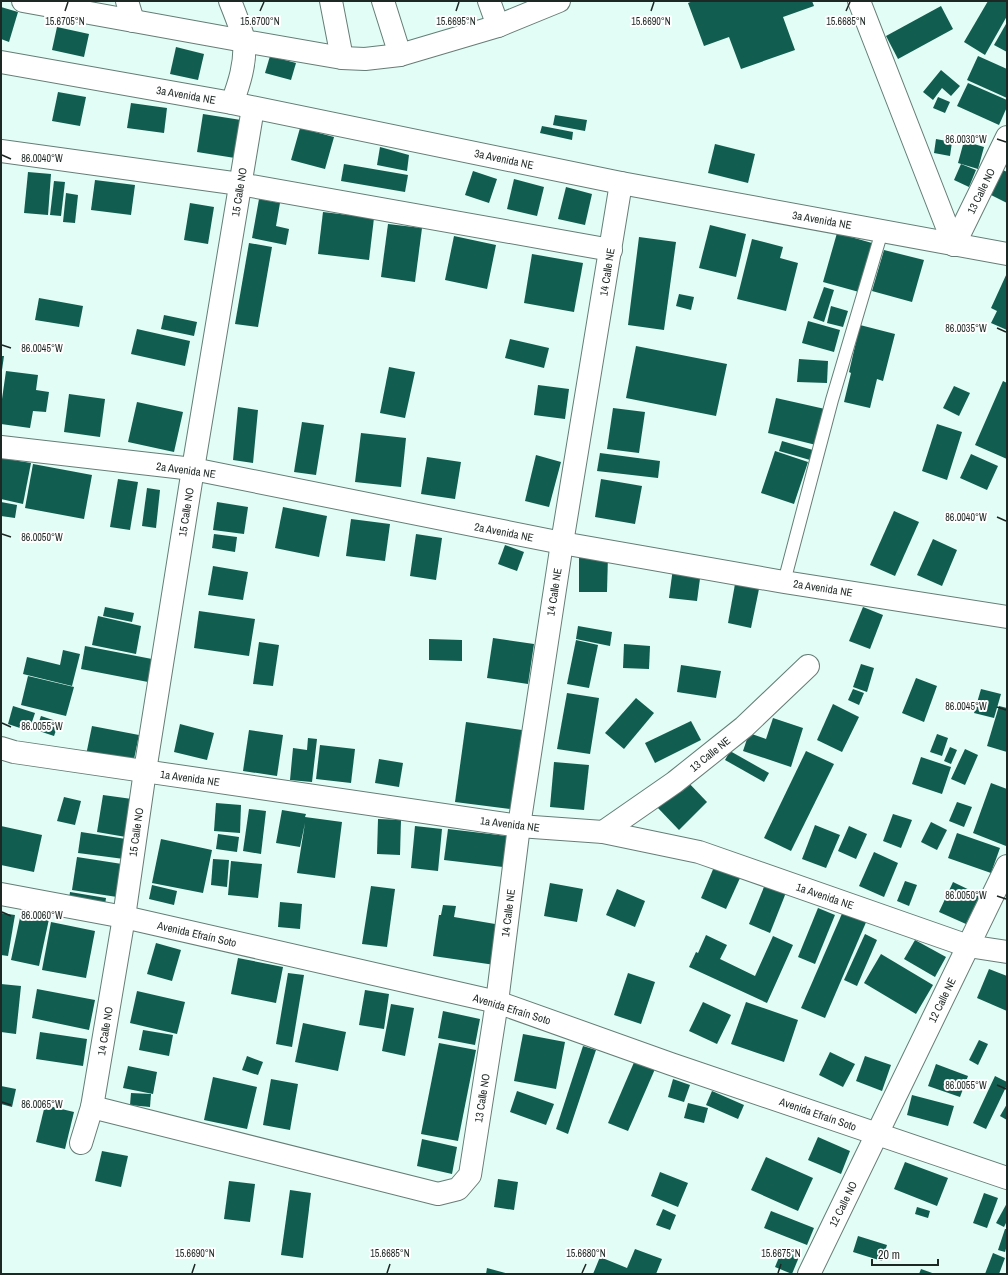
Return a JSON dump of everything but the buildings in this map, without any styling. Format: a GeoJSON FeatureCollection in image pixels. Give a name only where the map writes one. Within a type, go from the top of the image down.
{"type":"FeatureCollection","features":[{"type":"Feature","properties":{"kind":"street"},"geometry":{"type":"LineString","coordinates":[[23,1],[130,11],[244,41],[342,58],[364,59],[400,55],[498,26],[558,1]]}},
{"type":"Feature","properties":{"kind":"street"},"geometry":{"type":"LineString","coordinates":[[230,1],[244,41],[243,62],[239,83],[232,103]]}},
{"type":"Feature","properties":{"kind":"street"},"geometry":{"type":"LineString","coordinates":[[331,1],[342,58]]}},
{"type":"Feature","properties":{"kind":"street"},"geometry":{"type":"LineString","coordinates":[[383,1],[400,55]]}},
{"type":"Feature","properties":{"kind":"street"},"geometry":{"type":"LineString","coordinates":[[489,1],[498,26]]}},
{"type":"Feature","properties":{"kind":"street"},"geometry":{"type":"LineString","coordinates":[[859,1],[954,245]]}},
{"type":"Feature","properties":{"kind":"street","name":"3a Avenida NE"},"geometry":{"type":"LineString","coordinates":[[1,62],[232,103],[621,183],[1007,254]]}},
{"type":"Feature","properties":{"kind":"street","name":"15 Calle NO"},"geometry":{"type":"LineString","coordinates":[[124,917],[145,771],[193,469],[253,108]]}},
{"type":"Feature","properties":{"kind":"street","name":"13 Calle NO"},"geometry":{"type":"LineString","coordinates":[[954,245],[1007,137]]}},
{"type":"Feature","properties":{"kind":"street"},"geometry":{"type":"LineString","coordinates":[[1,151],[240,184],[611,250]]}},
{"type":"Feature","properties":{"kind":"street","name":"14 Calle NE"},"geometry":{"type":"LineString","coordinates":[[497,1002],[519,826],[562,543],[621,183]]}},
{"type":"Feature","properties":{"kind":"street","name":"2a Avenida NE"},"geometry":{"type":"LineString","coordinates":[[1,447],[193,469],[562,543],[784,582],[1007,617]]}},
{"type":"Feature","properties":{"kind":"street","name":"13 Calle NE"},"geometry":{"type":"LineString","coordinates":[[603,832],[676,782],[744,727],[808,666]]}},
{"type":"Feature","properties":{"kind":"street","name":"1a Avenida NE"},"geometry":{"type":"LineString","coordinates":[[1,748],[14,752],[519,826],[603,832],[699,852],[968,946],[1007,952]]}},
{"type":"Feature","properties":{"kind":"street","name":"12 Calle NE"},"geometry":{"type":"LineString","coordinates":[[877,1134],[1007,866]]}},
{"type":"Feature","properties":{"kind":"street","name":"Avenida Efraín Soto"},"geometry":{"type":"LineString","coordinates":[[1,894],[124,917],[497,1002],[664,1061],[1007,1178]]}},
{"type":"Feature","properties":{"kind":"street","name":"14 Calle NO"},"geometry":{"type":"LineString","coordinates":[[81,1143],[92,1107],[124,917]]}},
{"type":"Feature","properties":{"kind":"street","name":"13 Calle NO"},"geometry":{"type":"LineString","coordinates":[[92,1107],[438,1194],[458,1189],[470,1174],[497,1002]]}},
{"type":"Feature","properties":{"kind":"street","name":"12 Calle NO"},"geometry":{"type":"LineString","coordinates":[[809,1274],[877,1134]]}},
{"type":"Feature","properties":{"kind":"lane"},"geometry":{"type":"LineString","coordinates":[[784,582],[832,400],[882,231]]}}]}
